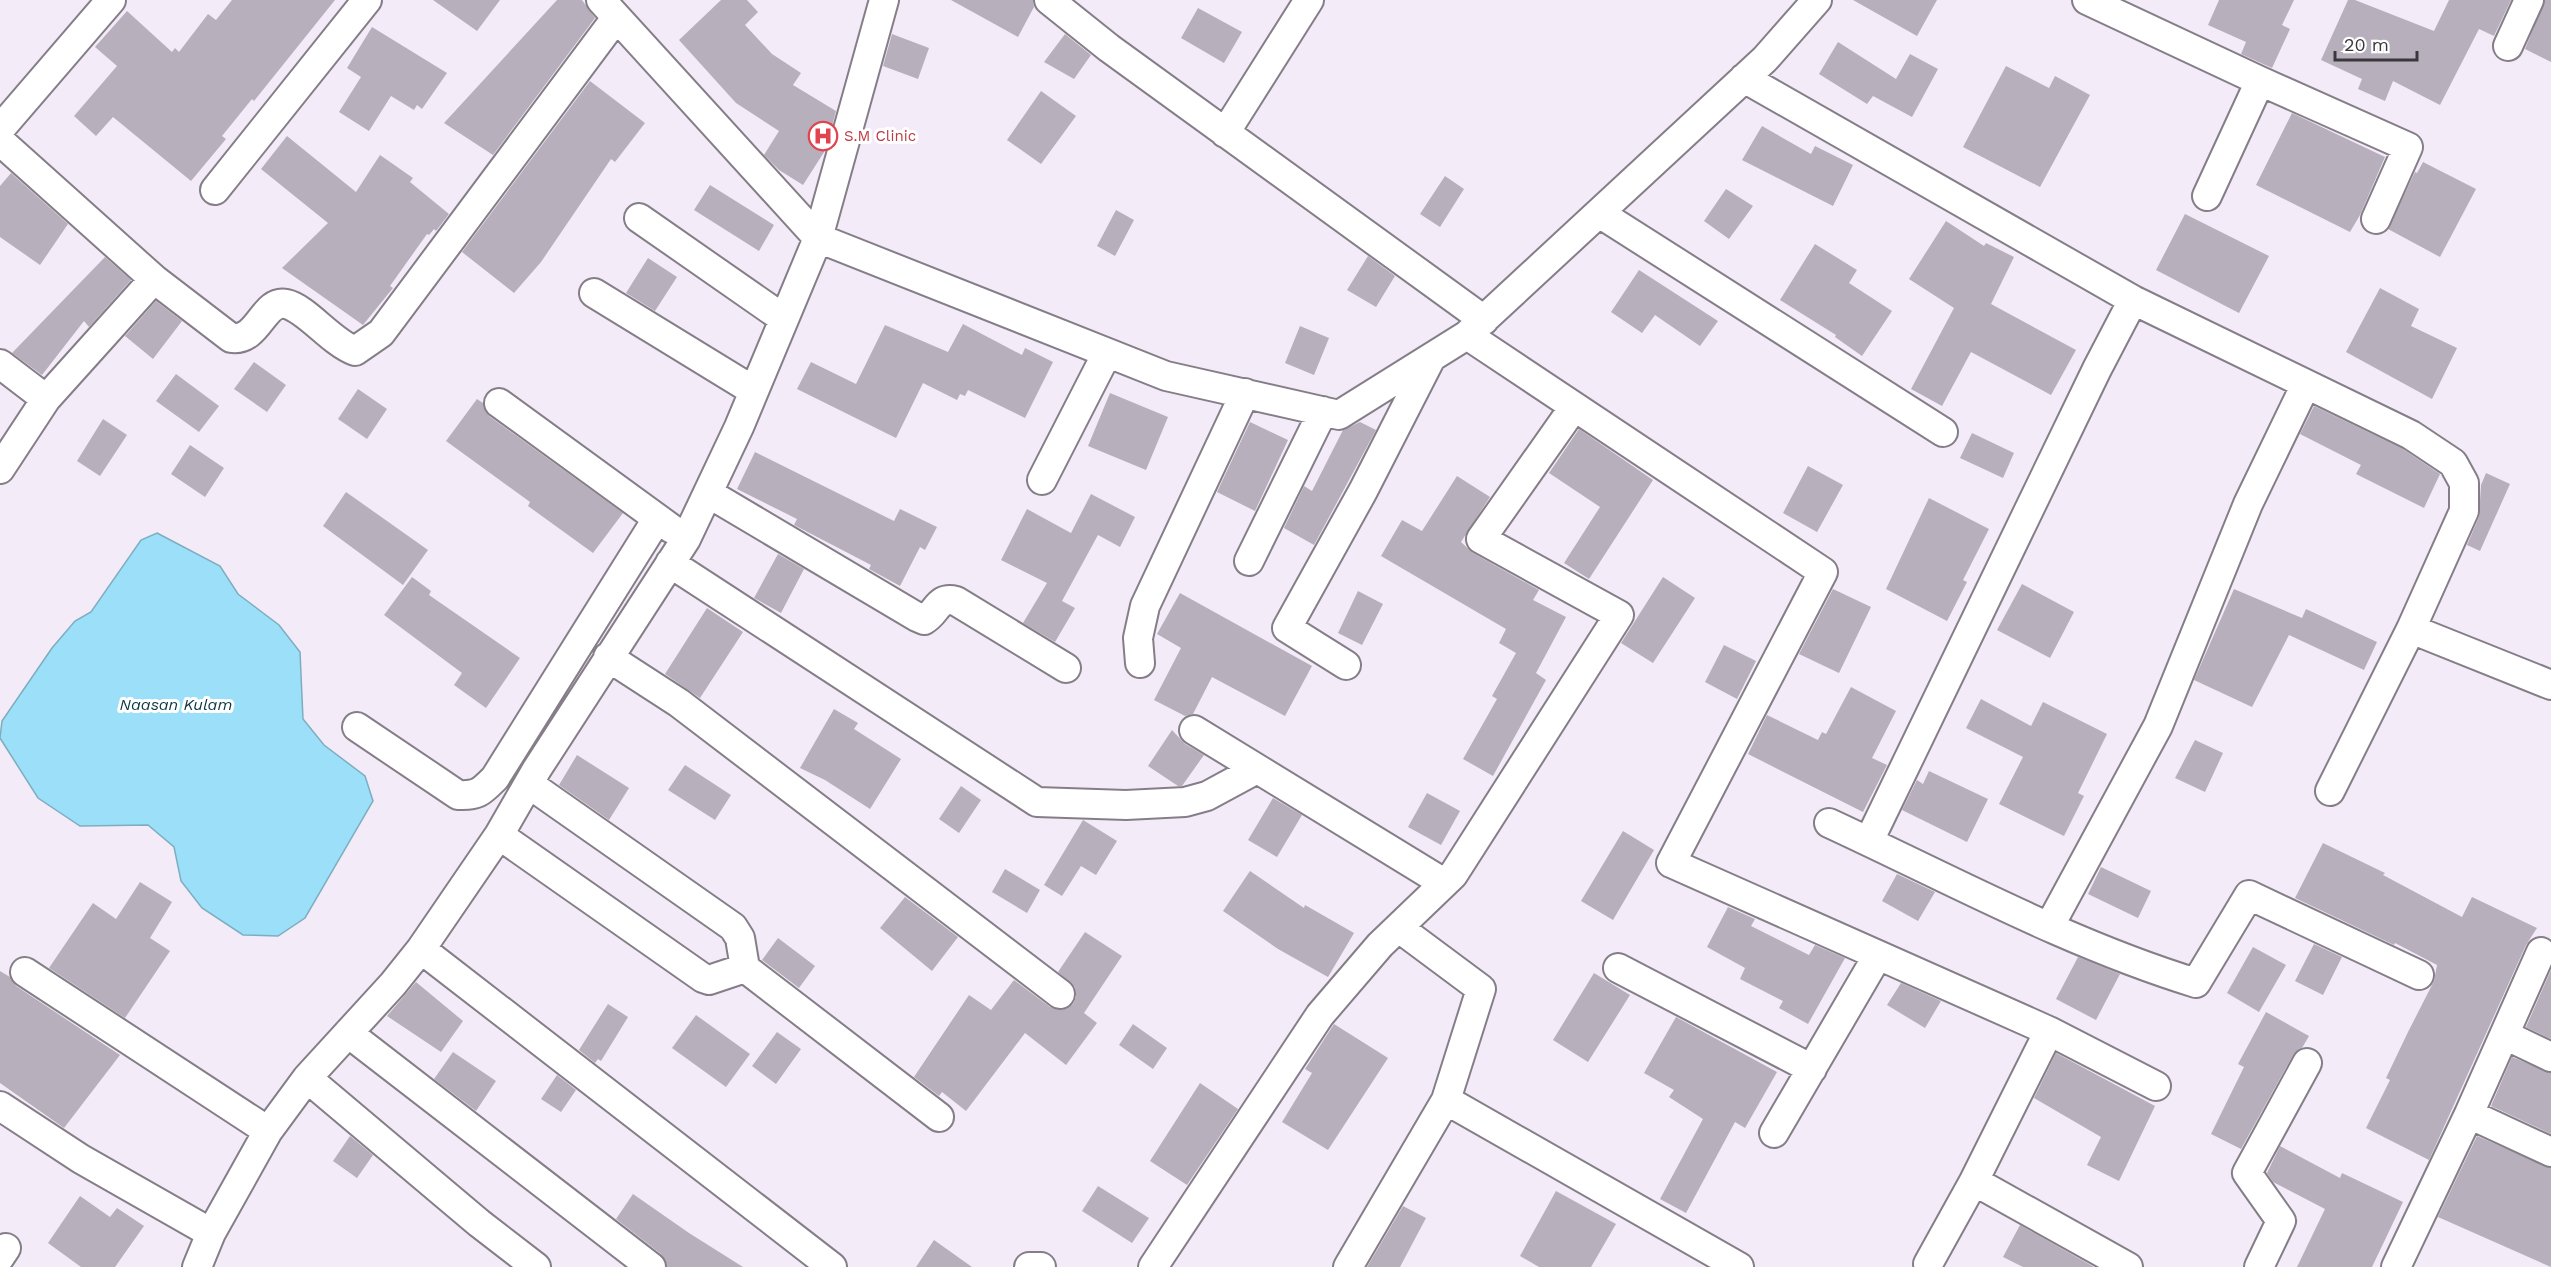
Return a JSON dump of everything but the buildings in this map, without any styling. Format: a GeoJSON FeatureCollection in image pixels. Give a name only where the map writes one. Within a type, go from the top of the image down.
{"type":"FeatureCollection","features":[{"type":"Feature","properties":{"kind":"street"},"geometry":{"type":"LineString","coordinates":[[0,129],[111,0]]}},
{"type":"Feature","properties":{"kind":"street"},"geometry":{"type":"LineString","coordinates":[[215,190],[367,0]]}},
{"type":"Feature","properties":{"kind":"street"},"geometry":{"type":"LineString","coordinates":[[197,1267],[211,1233],[268,1131],[307,1078],[421,949],[499,835],[608,657],[686,539],[754,391],[818,238],[884,0]]}},
{"type":"Feature","properties":{"kind":"street"},"geometry":{"type":"LineString","coordinates":[[1049,0],[1109,48],[1225,133],[1574,407],[1823,572],[1671,863],[2049,1031],[2156,1086]]}},
{"type":"Feature","properties":{"kind":"street"},"geometry":{"type":"LineString","coordinates":[[1225,133],[1309,0]]}},
{"type":"Feature","properties":{"kind":"street"},"geometry":{"type":"LineString","coordinates":[[0,141],[154,279],[231,338],[241,339],[248,335],[266,314],[277,305],[285,304],[295,308],[342,346],[355,351],[381,333],[609,9],[818,238],[1166,376],[1339,415],[1476,328],[1765,59],[1816,0]]}},
{"type":"Feature","properties":{"kind":"street"},"geometry":{"type":"LineString","coordinates":[[2087,0],[2408,147],[2376,219]]}},
{"type":"Feature","properties":{"kind":"street"},"geometry":{"type":"LineString","coordinates":[[2508,46],[2529,0]]}},
{"type":"Feature","properties":{"kind":"street"},"geometry":{"type":"LineString","coordinates":[[1744,78],[2133,300],[2411,435],[2452,463],[2464,483],[2464,511],[2411,629],[2330,792]]}},
{"type":"Feature","properties":{"kind":"street"},"geometry":{"type":"LineString","coordinates":[[2206,196],[2260,81]]}},
{"type":"Feature","properties":{"kind":"street"},"geometry":{"type":"LineString","coordinates":[[1599,213],[1943,432]]}},
{"type":"Feature","properties":{"kind":"street"},"geometry":{"type":"LineString","coordinates":[[639,218],[784,319]]}},
{"type":"Feature","properties":{"kind":"street"},"geometry":{"type":"LineString","coordinates":[[0,469],[45,399],[154,279]]}},
{"type":"Feature","properties":{"kind":"street"},"geometry":{"type":"LineString","coordinates":[[594,294],[754,391]]}},
{"type":"Feature","properties":{"kind":"street"},"geometry":{"type":"LineString","coordinates":[[1869,841],[2097,369],[2133,300]]}},
{"type":"Feature","properties":{"kind":"street"},"geometry":{"type":"LineString","coordinates":[[1042,480],[1107,353]]}},
{"type":"Feature","properties":{"kind":"street"},"geometry":{"type":"LineString","coordinates":[[1346,665],[1287,628],[1363,491],[1431,358]]}},
{"type":"Feature","properties":{"kind":"street"},"geometry":{"type":"LineString","coordinates":[[0,364],[45,399]]}},
{"type":"Feature","properties":{"kind":"street"},"geometry":{"type":"LineString","coordinates":[[2049,927],[2158,726],[2248,504],[2306,384]]}},
{"type":"Feature","properties":{"kind":"street"},"geometry":{"type":"LineString","coordinates":[[1140,663],[1138,638],[1145,606],[1245,393]]}},
{"type":"Feature","properties":{"kind":"street"},"geometry":{"type":"LineString","coordinates":[[499,403],[686,539]]}},
{"type":"Feature","properties":{"kind":"street"},"geometry":{"type":"LineString","coordinates":[[1153,1267],[1320,1015],[1380,945],[1453,875],[1619,615],[1481,539],[1574,407]]}},
{"type":"Feature","properties":{"kind":"street"},"geometry":{"type":"LineString","coordinates":[[1249,561],[1323,411]]}},
{"type":"Feature","properties":{"kind":"street"},"geometry":{"type":"LineString","coordinates":[[708,493],[916,617],[924,620],[930,616],[940,601],[947,599],[956,601],[1066,668]]}},
{"type":"Feature","properties":{"kind":"street"},"geometry":{"type":"LineString","coordinates":[[357,728],[458,795],[474,796],[495,778],[657,519]]}},
{"type":"Feature","properties":{"kind":"street"},"geometry":{"type":"LineString","coordinates":[[670,563],[1037,802],[1126,805],[1185,802],[1207,796],[1257,769]]}},
{"type":"Feature","properties":{"kind":"street"},"geometry":{"type":"LineString","coordinates":[[2411,629],[2551,685]]}},
{"type":"Feature","properties":{"kind":"street"},"geometry":{"type":"LineString","coordinates":[[608,657],[679,703],[1060,994]]}},
{"type":"Feature","properties":{"kind":"street"},"geometry":{"type":"LineString","coordinates":[[1194,730],[1444,883]]}},
{"type":"Feature","properties":{"kind":"street"},"geometry":{"type":"LineString","coordinates":[[529,784],[733,927],[740,938],[745,968],[939,1118]]}},
{"type":"Feature","properties":{"kind":"street"},"geometry":{"type":"LineString","coordinates":[[1829,823],[2049,927],[2161,972],[2196,983],[2249,895],[2419,975]]}},
{"type":"Feature","properties":{"kind":"street"},"geometry":{"type":"LineString","coordinates":[[499,835],[703,978],[709,980],[745,968]]}},
{"type":"Feature","properties":{"kind":"street"},"geometry":{"type":"LineString","coordinates":[[1348,1267],[1446,1100],[1481,989],[1399,928]]}},
{"type":"Feature","properties":{"kind":"street"},"geometry":{"type":"LineString","coordinates":[[421,949],[832,1267]]}},
{"type":"Feature","properties":{"kind":"street"},"geometry":{"type":"LineString","coordinates":[[2396,1267],[2469,1114],[2541,952]]}},
{"type":"Feature","properties":{"kind":"street"},"geometry":{"type":"LineString","coordinates":[[1774,1133],[1878,955]]}},
{"type":"Feature","properties":{"kind":"street"},"geometry":{"type":"LineString","coordinates":[[1618,968],[1812,1068]]}},
{"type":"Feature","properties":{"kind":"street"},"geometry":{"type":"LineString","coordinates":[[25,972],[268,1131]]}},
{"type":"Feature","properties":{"kind":"street"},"geometry":{"type":"LineString","coordinates":[[1928,1264],[1974,1181],[2049,1031]]}},
{"type":"Feature","properties":{"kind":"street"},"geometry":{"type":"LineString","coordinates":[[348,1033],[651,1267]]}},
{"type":"Feature","properties":{"kind":"street"},"geometry":{"type":"LineString","coordinates":[[2505,1035],[2551,1057]]}},
{"type":"Feature","properties":{"kind":"street"},"geometry":{"type":"LineString","coordinates":[[2259,1267],[2281,1221],[2247,1173],[2307,1063]]}},
{"type":"Feature","properties":{"kind":"street"},"geometry":{"type":"LineString","coordinates":[[307,1078],[479,1223],[536,1267]]}},
{"type":"Feature","properties":{"kind":"street"},"geometry":{"type":"LineString","coordinates":[[1446,1100],[1739,1267]]}},
{"type":"Feature","properties":{"kind":"street"},"geometry":{"type":"LineString","coordinates":[[0,1106],[81,1160],[211,1233]]}},
{"type":"Feature","properties":{"kind":"street"},"geometry":{"type":"LineString","coordinates":[[2469,1114],[2551,1152]]}},
{"type":"Feature","properties":{"kind":"street"},"geometry":{"type":"LineString","coordinates":[[1974,1181],[2128,1267]]}},
{"type":"Feature","properties":{"kind":"street"},"geometry":{"type":"LineString","coordinates":[[1029,1267],[1041,1267]]}},
{"type":"Feature","properties":{"kind":"water","name":"Naasan Kulam"},"geometry":{"type":"Polygon","coordinates":[[[157,533],[220,566],[238,594],[279,625],[300,652],[303,719],[324,745],[365,776],[373,801],[305,918],[278,936],[243,935],[202,908],[181,881],[174,847],[148,825],[80,826],[38,798],[0,738],[2,721],[52,648],[75,621],[91,612],[141,540],[157,533]]]}},
{"type":"Feature","properties":{"kind":"place","name":"S.M Clinic"},"geometry":{"type":"Point","coordinates":[823,136]}}]}
